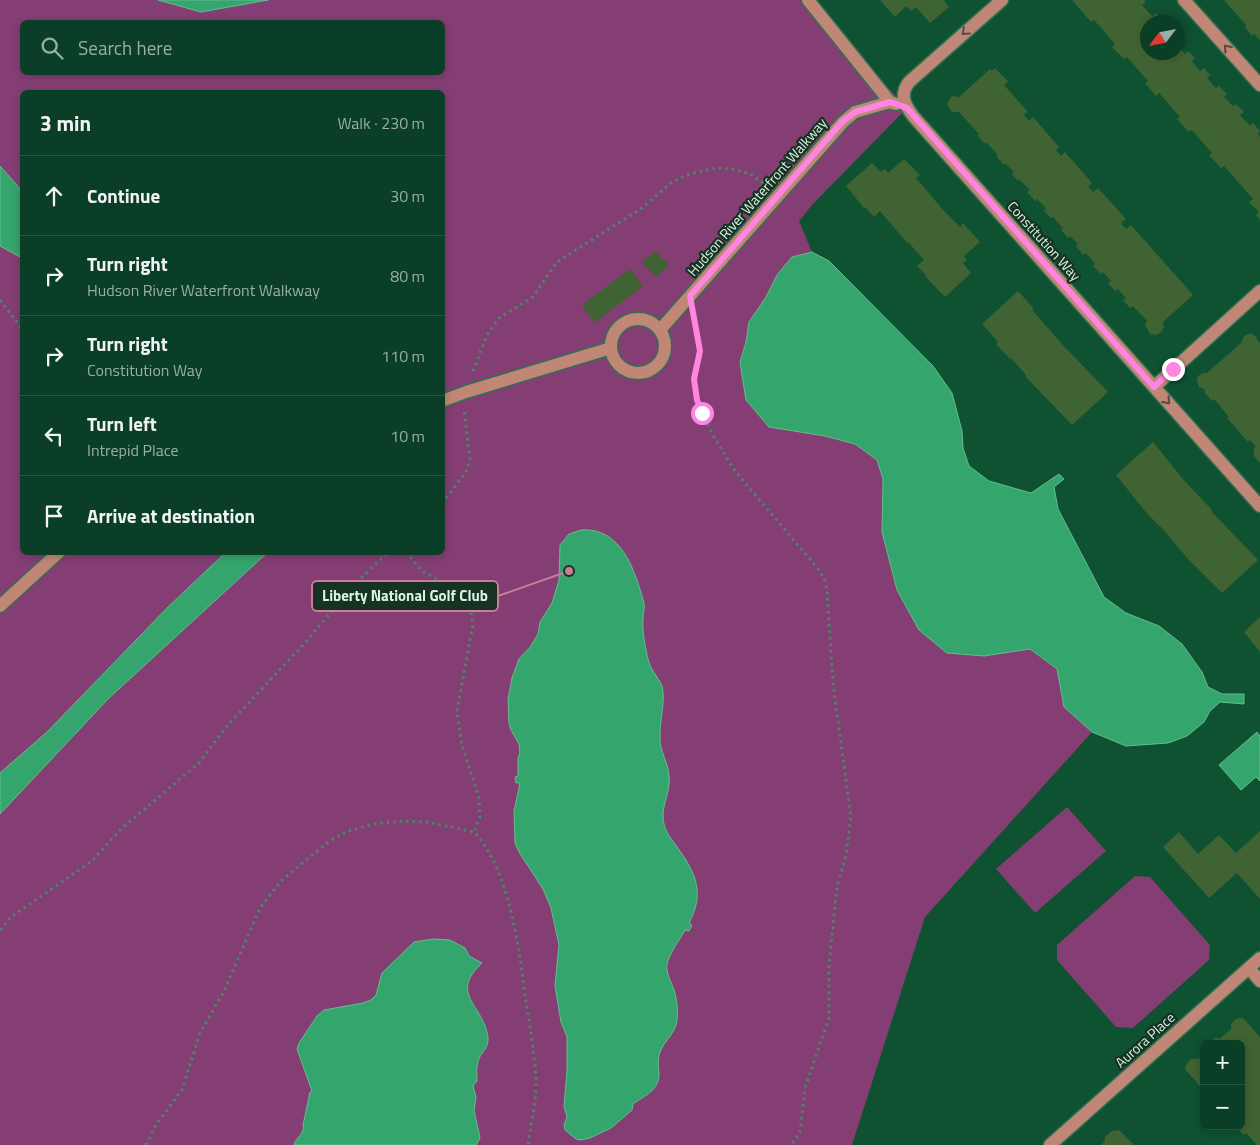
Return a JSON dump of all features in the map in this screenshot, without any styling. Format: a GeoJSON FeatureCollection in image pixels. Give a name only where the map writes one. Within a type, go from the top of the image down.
{"type":"FeatureCollection","features":[{"type":"Feature","properties":{"kind":"street"},"geometry":{"type":"LineString","coordinates":[[808,0],[890,102],[907,108]]}},
{"type":"Feature","properties":{"kind":"street"},"geometry":{"type":"LineString","coordinates":[[907,108],[903,97],[909,82],[1002,0]]}},
{"type":"Feature","properties":{"kind":"street"},"geometry":{"type":"LineString","coordinates":[[1184,0],[1260,84]]}},
{"type":"Feature","properties":{"kind":"street","name":"Hudson River Waterfront Walkway"},"geometry":{"type":"LineString","coordinates":[[660,330],[842,122],[855,112],[890,102]]}},
{"type":"Feature","properties":{"kind":"street","name":"Constitution Way"},"geometry":{"type":"LineString","coordinates":[[907,108],[1260,506]]}},
{"type":"Feature","properties":{"kind":"street"},"geometry":{"type":"LineString","coordinates":[[1154,387],[1260,291]]}},
{"type":"Feature","properties":{"kind":"street"},"geometry":{"type":"LineString","coordinates":[[637,318],[654,324],[660,330],[666,347],[659,364],[652,370],[643,373],[634,373],[618,365],[613,357],[611,348],[615,331],[628,320],[637,318]]}},
{"type":"Feature","properties":{"kind":"street"},"geometry":{"type":"LineString","coordinates":[[445,400],[611,348]]}},
{"type":"Feature","properties":{"kind":"street"},"geometry":{"type":"LineString","coordinates":[[0,606],[56,555]]}},
{"type":"Feature","properties":{"kind":"street","name":"Aurora Place"},"geometry":{"type":"LineString","coordinates":[[1050,1145],[1260,958]]}},
{"type":"Feature","properties":{"kind":"street"},"geometry":{"type":"LineString","coordinates":[[1249,968],[1260,981]]}},
{"type":"Feature","properties":{"kind":"path"},"geometry":{"type":"LineString","coordinates":[[445,499],[466,472],[470,459],[463,415],[466,392],[487,335],[499,318],[533,297],[557,262],[642,208],[672,182],[686,174],[715,168],[733,169],[750,174],[780,193]]}},
{"type":"Feature","properties":{"kind":"path"},"geometry":{"type":"LineString","coordinates":[[690,296],[700,351],[694,379],[697,400],[702,413],[735,471],[820,570],[827,589],[833,684],[851,817],[851,831],[838,887],[829,965],[829,1018],[805,1088],[800,1132],[791,1145]]}},
{"type":"Feature","properties":{"kind":"path"},"geometry":{"type":"LineString","coordinates":[[0,300],[20,326]]}},
{"type":"Feature","properties":{"kind":"path"},"geometry":{"type":"LineString","coordinates":[[0,930],[11,917],[92,860],[121,829],[198,763],[226,728],[303,645],[355,584],[385,555]]}},
{"type":"Feature","properties":{"kind":"path"},"geometry":{"type":"LineString","coordinates":[[409,555],[422,571],[444,583],[463,598],[471,611],[473,624],[457,711],[462,745],[479,798],[480,817],[474,832]]}},
{"type":"Feature","properties":{"kind":"path"},"geometry":{"type":"LineString","coordinates":[[146,1145],[158,1123],[182,1090],[200,1033],[224,991],[260,908],[281,881],[328,842],[348,831],[373,824],[402,821],[428,822],[474,832],[487,849],[495,865],[511,915],[521,969],[536,1078],[528,1145]]}},
{"type":"Feature","properties":{"kind":"shaded area"},"geometry":{"type":"Polygon","coordinates":[[[0,0],[158,0],[205,11],[268,0],[807,0],[907,108],[813,204],[799,221],[812,252],[792,257],[777,275],[766,297],[749,322],[740,362],[825,436],[855,444],[877,460],[883,479],[882,532],[897,590],[984,656],[1029,649],[1057,669],[1064,707],[1092,732],[925,917],[852,1145],[0,1145],[0,0]]]}},
{"type":"Feature","properties":{"kind":"shaded area"},"geometry":{"type":"Polygon","coordinates":[[[158,0],[268,0],[201,12],[158,0]]]}},
{"type":"Feature","properties":{"kind":"shaded area"},"geometry":{"type":"Polygon","coordinates":[[[0,166],[20,189],[20,257],[0,246],[0,166]]]}},
{"type":"Feature","properties":{"kind":"shaded area"},"geometry":{"type":"Polygon","coordinates":[[[812,252],[829,261],[933,366],[952,393],[962,431],[963,448],[969,466],[989,481],[1031,493],[1059,474],[1064,479],[1054,487],[1058,509],[1104,597],[1126,613],[1159,626],[1182,644],[1202,672],[1208,687],[1222,694],[1244,694],[1244,704],[1220,702],[1210,711],[1204,722],[1187,736],[1168,743],[1126,746],[1092,732],[1064,707],[1057,669],[1030,649],[984,656],[947,653],[919,630],[897,590],[882,532],[883,479],[877,460],[855,444],[825,436],[769,427],[746,400],[740,362],[749,322],[766,297],[777,275],[792,257],[812,252]]]}},
{"type":"Feature","properties":{"kind":"shaded area"},"geometry":{"type":"Polygon","coordinates":[[[581,530],[595,531],[617,543],[631,565],[636,578],[644,605],[643,628],[649,663],[662,686],[663,692],[660,739],[669,780],[663,821],[667,833],[684,857],[693,875],[696,884],[697,902],[689,923],[692,925],[689,931],[685,930],[672,951],[667,964],[668,974],[676,997],[677,1021],[659,1055],[657,1085],[633,1104],[632,1110],[611,1128],[581,1140],[576,1139],[565,1130],[564,1125],[567,1117],[564,1106],[567,1037],[561,1022],[555,986],[559,945],[551,908],[543,889],[515,843],[514,811],[520,783],[516,783],[515,777],[518,776],[518,758],[520,753],[519,744],[509,723],[508,699],[512,678],[519,659],[531,646],[538,634],[540,622],[552,603],[559,580],[560,545],[569,534],[581,530]]]}},
{"type":"Feature","properties":{"kind":"shaded area"},"geometry":{"type":"Polygon","coordinates":[[[223,555],[265,555],[108,699],[0,814],[0,773],[47,732],[167,608],[223,555]]]}},
{"type":"Feature","properties":{"kind":"shaded area"},"geometry":{"type":"Polygon","coordinates":[[[1257,732],[1260,736],[1260,781],[1256,777],[1241,790],[1219,765],[1257,732]]]}},
{"type":"Feature","properties":{"kind":"shaded area"},"geometry":{"type":"Polygon","coordinates":[[[1067,807],[1106,851],[1035,913],[996,869],[1067,807]]]}},
{"type":"Feature","properties":{"kind":"shaded area"},"geometry":{"type":"Polygon","coordinates":[[[1135,876],[1150,877],[1210,945],[1209,960],[1133,1028],[1116,1027],[1057,960],[1057,945],[1135,876]]]}},
{"type":"Feature","properties":{"kind":"shaded area"},"geometry":{"type":"Polygon","coordinates":[[[433,939],[450,940],[465,948],[469,956],[482,963],[472,974],[468,983],[468,992],[481,1016],[488,1038],[487,1045],[477,1066],[477,1081],[473,1086],[476,1097],[474,1110],[480,1138],[476,1145],[294,1145],[303,1131],[310,1092],[312,1091],[297,1049],[317,1016],[324,1010],[371,1000],[376,995],[382,973],[414,942],[433,939]]]}},
{"type":"Feature","properties":{"kind":"building"},"geometry":{"type":"Polygon","coordinates":[[[880,0],[945,0],[949,7],[930,23],[916,7],[911,11],[906,6],[895,17],[880,0]]]}},
{"type":"Feature","properties":{"kind":"building"},"geometry":{"type":"Polygon","coordinates":[[[1072,0],[1144,0],[1146,2],[1142,5],[1151,15],[1140,15],[1140,60],[1185,60],[1185,54],[1188,51],[1195,58],[1192,61],[1200,71],[1204,68],[1210,75],[1207,78],[1216,88],[1219,86],[1227,94],[1224,97],[1233,106],[1236,104],[1244,112],[1240,115],[1250,126],[1253,123],[1260,131],[1258,134],[1260,137],[1260,220],[1256,215],[1259,212],[1249,202],[1253,199],[1224,166],[1221,168],[1209,155],[1212,153],[1192,130],[1189,132],[1177,119],[1180,117],[1159,93],[1156,96],[1145,83],[1148,81],[1127,57],[1124,59],[1112,47],[1115,44],[1094,20],[1091,22],[1072,0]]]}},
{"type":"Feature","properties":{"kind":"building"},"geometry":{"type":"Polygon","coordinates":[[[1224,0],[1260,0],[1260,40],[1254,34],[1252,36],[1245,27],[1246,25],[1224,0]]]}},
{"type":"Feature","properties":{"kind":"building"},"geometry":{"type":"Polygon","coordinates":[[[995,68],[1008,81],[1004,85],[1028,112],[1024,115],[1029,121],[1033,117],[1059,147],[1056,150],[1061,156],[1065,152],[1092,183],[1088,187],[1093,192],[1098,188],[1126,219],[1121,223],[1126,229],[1131,225],[1193,295],[1163,322],[1164,327],[1157,335],[1150,334],[1145,325],[1147,321],[1133,306],[1130,308],[1123,300],[1126,298],[1118,289],[1115,291],[1108,283],[1111,281],[1103,272],[1101,274],[1093,266],[1095,264],[1086,253],[1083,255],[1076,246],[1078,244],[1070,236],[1068,238],[1061,230],[1063,228],[1053,217],[1051,218],[1044,211],[1046,208],[1037,199],[1035,201],[1027,192],[1030,190],[1019,179],[1018,181],[1012,174],[1014,172],[1005,163],[1004,165],[996,156],[998,155],[986,142],[985,144],[977,135],[979,134],[959,112],[952,112],[949,108],[947,104],[952,96],[959,97],[990,69],[992,71],[995,68]]]}},
{"type":"Feature","properties":{"kind":"building"},"geometry":{"type":"Polygon","coordinates":[[[904,159],[920,175],[916,178],[944,211],[960,227],[963,223],[980,242],[964,256],[967,260],[963,263],[971,273],[945,297],[917,266],[924,260],[909,243],[880,211],[874,217],[846,186],[872,163],[881,172],[885,169],[888,173],[904,159]]]}},
{"type":"Feature","properties":{"kind":"building"},"geometry":{"type":"Polygon","coordinates":[[[655,251],[669,265],[656,277],[642,262],[655,251]]]}},
{"type":"Feature","properties":{"kind":"building"},"geometry":{"type":"Polygon","coordinates":[[[630,269],[643,286],[594,323],[582,305],[630,269]]]}},
{"type":"Feature","properties":{"kind":"building"},"geometry":{"type":"Polygon","coordinates":[[[1018,291],[1061,343],[1108,392],[1072,425],[996,344],[998,342],[982,324],[1018,291]]]}},
{"type":"Feature","properties":{"kind":"building"},"geometry":{"type":"Polygon","coordinates":[[[1251,333],[1260,342],[1260,463],[1254,456],[1254,449],[1256,447],[1250,440],[1248,442],[1227,418],[1229,417],[1214,399],[1212,401],[1204,392],[1206,390],[1199,387],[1197,380],[1198,376],[1207,373],[1241,343],[1244,336],[1251,333]]]}},
{"type":"Feature","properties":{"kind":"building"},"geometry":{"type":"Polygon","coordinates":[[[1153,442],[1211,511],[1258,560],[1222,593],[1188,559],[1116,475],[1153,442]]]}},
{"type":"Feature","properties":{"kind":"building"},"geometry":{"type":"Polygon","coordinates":[[[1260,617],[1260,652],[1244,632],[1260,617]]]}},
{"type":"Feature","properties":{"kind":"building"},"geometry":{"type":"Polygon","coordinates":[[[1260,831],[1260,899],[1237,873],[1209,898],[1163,847],[1179,832],[1198,854],[1219,835],[1236,853],[1260,831]]]}},
{"type":"Feature","properties":{"kind":"building"},"geometry":{"type":"Polygon","coordinates":[[[1243,1018],[1260,1037],[1260,1145],[1257,1145],[1246,1133],[1244,1135],[1239,1130],[1245,1130],[1245,1040],[1213,1040],[1216,1037],[1219,1039],[1231,1029],[1231,1024],[1236,1019],[1243,1018]]]}},
{"type":"Feature","properties":{"kind":"building"},"geometry":{"type":"Polygon","coordinates":[[[1200,1057],[1200,1086],[1185,1069],[1191,1059],[1200,1057]]]}},
{"type":"Feature","properties":{"kind":"building"},"geometry":{"type":"Polygon","coordinates":[[[1119,1130],[1134,1145],[1101,1145],[1105,1141],[1105,1137],[1112,1131],[1119,1130]]]}},
{"type":"Feature","properties":{"kind":"place","name":"Liberty National Golf Club"},"geometry":{"type":"Point","coordinates":[569,571]}},
{"type":"Feature","properties":{"kind":"route"},"geometry":{"type":"LineString","coordinates":[[702,413],[697,400],[694,379],[700,351],[690,296],[842,122],[855,112],[890,102],[907,108],[1154,387],[1173,369]]}}]}
